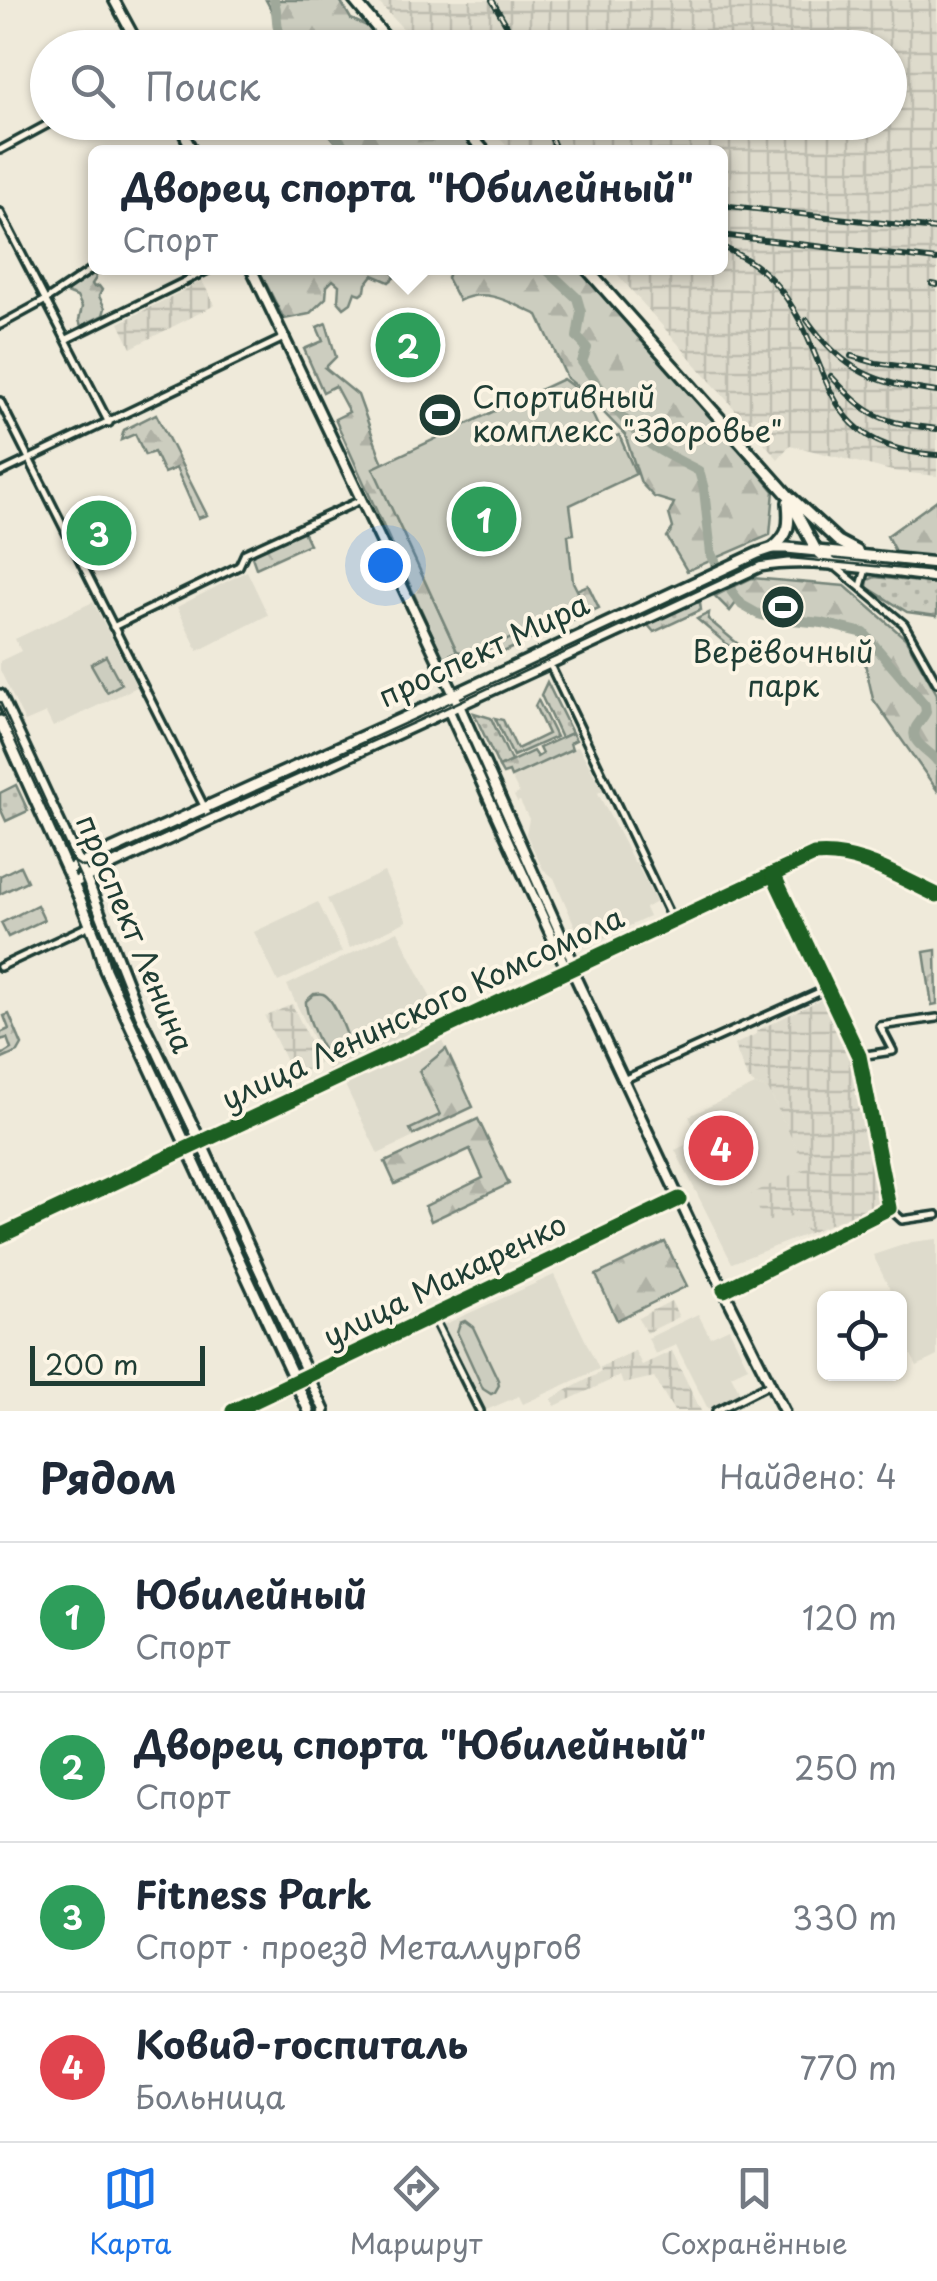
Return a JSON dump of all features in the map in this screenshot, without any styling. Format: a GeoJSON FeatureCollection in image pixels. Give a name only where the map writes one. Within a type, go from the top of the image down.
{"type":"FeatureCollection","features":[{"type":"Feature","properties":{"kind":"main road"},"geometry":{"type":"LineString","coordinates":[[114,0],[130,30]]}},
{"type":"Feature","properties":{"kind":"main road"},"geometry":{"type":"LineString","coordinates":[[354,0],[379,30]]}},
{"type":"Feature","properties":{"kind":"main road"},"geometry":{"type":"LineString","coordinates":[[255,275],[456,699],[622,1081],[784,1411]]}},
{"type":"Feature","properties":{"kind":"main road"},"geometry":{"type":"LineString","coordinates":[[592,275],[787,494],[838,542],[865,555],[866,569]]}},
{"type":"Feature","properties":{"kind":"main road"},"geometry":{"type":"LineString","coordinates":[[772,548],[784,538],[789,516],[787,494]]}},
{"type":"Feature","properties":{"kind":"main road"},"geometry":{"type":"LineString","coordinates":[[787,494],[816,550],[834,566]]}},
{"type":"Feature","properties":{"kind":"main road","name":"проспект Мира"},"geometry":{"type":"LineString","coordinates":[[73,883],[448,710],[456,699],[544,652],[772,548],[937,563]]}},
{"type":"Feature","properties":{"kind":"main road","name":"проспект Мира"},"geometry":{"type":"LineString","coordinates":[[67,870],[357,737],[550,664],[760,566],[778,562],[937,577]]}},
{"type":"Feature","properties":{"kind":"main road","name":"проспект Ленина"},"geometry":{"type":"LineString","coordinates":[[1,697],[31,775],[110,936],[139,1015],[324,1411]]}},
{"type":"Feature","properties":{"kind":"main road"},"geometry":{"type":"LineString","coordinates":[[448,710],[565,966],[572,970]]}},
{"type":"Feature","properties":{"kind":"main road","name":"проспект Ленина"},"geometry":{"type":"LineString","coordinates":[[0,721],[11,731]]}},
{"type":"Feature","properties":{"kind":"main road","name":"проспект Ленина"},"geometry":{"type":"LineString","coordinates":[[31,775],[105,970],[309,1411]]}},
{"type":"Feature","properties":{"kind":"main road","name":"улица Ленинского Комсомола"},"geometry":{"type":"LineString","coordinates":[[0,1236],[814,855],[834,853],[937,894]]}},
{"type":"Feature","properties":{"kind":"main road","name":"улица Макаренко"},"geometry":{"type":"LineString","coordinates":[[233,1411],[679,1199]]}},
{"type":"Feature","properties":{"kind":"street"},"geometry":{"type":"LineString","coordinates":[[0,150],[30,134]]}},
{"type":"Feature","properties":{"kind":"street"},"geometry":{"type":"LineString","coordinates":[[0,212],[109,422]]}},
{"type":"Feature","properties":{"kind":"street"},"geometry":{"type":"LineString","coordinates":[[0,325],[88,272]]}},
{"type":"Feature","properties":{"kind":"street"},"geometry":{"type":"LineString","coordinates":[[66,340],[198,275]]}},
{"type":"Feature","properties":{"kind":"street"},"geometry":{"type":"LineString","coordinates":[[0,473],[286,337]]}},
{"type":"Feature","properties":{"kind":"street"},"geometry":{"type":"LineString","coordinates":[[0,401],[210,818]]}},
{"type":"Feature","properties":{"kind":"street"},"geometry":{"type":"LineString","coordinates":[[113,627],[238,566],[245,553],[362,499]]}},
{"type":"Feature","properties":{"kind":"street"},"geometry":{"type":"LineString","coordinates":[[834,566],[904,624],[937,683]]}},
{"type":"Feature","properties":{"kind":"street"},"geometry":{"type":"LineString","coordinates":[[861,586],[866,569]]}},
{"type":"Feature","properties":{"kind":"street"},"geometry":{"type":"LineString","coordinates":[[544,652],[673,922]]}},
{"type":"Feature","properties":{"kind":"street"},"geometry":{"type":"LineString","coordinates":[[376,729],[380,740]]}},
{"type":"Feature","properties":{"kind":"street"},"geometry":{"type":"LineString","coordinates":[[357,737],[362,748]]}},
{"type":"Feature","properties":{"kind":"street"},"geometry":{"type":"LineString","coordinates":[[303,762],[308,773]]}},
{"type":"Feature","properties":{"kind":"street"},"geometry":{"type":"LineString","coordinates":[[222,798],[226,810]]}},
{"type":"Feature","properties":{"kind":"street"},"geometry":{"type":"LineString","coordinates":[[167,824],[172,836]]}},
{"type":"Feature","properties":{"kind":"street"},"geometry":{"type":"LineString","coordinates":[[773,874],[860,1056],[889,1208],[902,1220],[937,1214]]}},
{"type":"Feature","properties":{"kind":"street"},"geometry":{"type":"LineString","coordinates":[[0,967],[90,925]]}},
{"type":"Feature","properties":{"kind":"street"},"geometry":{"type":"LineString","coordinates":[[97,942],[110,936]]}},
{"type":"Feature","properties":{"kind":"street"},"geometry":{"type":"LineString","coordinates":[[105,970],[119,965]]}},
{"type":"Feature","properties":{"kind":"street"},"geometry":{"type":"LineString","coordinates":[[622,1081],[826,988]]}},
{"type":"Feature","properties":{"kind":"street"},"geometry":{"type":"LineString","coordinates":[[128,1020],[139,1015]]}},
{"type":"Feature","properties":{"kind":"street"},"geometry":{"type":"LineString","coordinates":[[860,1056],[892,1051],[880,1026],[937,1018]]}},
{"type":"Feature","properties":{"kind":"street"},"geometry":{"type":"LineString","coordinates":[[138,1044],[150,1039]]}},
{"type":"Feature","properties":{"kind":"street"},"geometry":{"type":"LineString","coordinates":[[155,1080],[168,1074]]}},
{"type":"Feature","properties":{"kind":"street"},"geometry":{"type":"LineString","coordinates":[[160,1092],[173,1086]]}},
{"type":"Feature","properties":{"kind":"street"},"geometry":{"type":"LineString","coordinates":[[724,1290],[889,1208]]}},
{"type":"Feature","properties":{"kind":"street"},"geometry":{"type":"LineString","coordinates":[[240,1264],[253,1257]]}},
{"type":"Feature","properties":{"kind":"street"},"geometry":{"type":"LineString","coordinates":[[432,1317],[480,1411]]}},
{"type":"Feature","properties":{"kind":"street"},"geometry":{"type":"LineString","coordinates":[[716,1411],[770,1383]]}},
{"type":"Feature","properties":{"kind":"shaded area"},"geometry":{"type":"Polygon","coordinates":[[[385,0],[937,0],[937,476],[892,471],[790,445],[778,459],[618,275],[728,275],[728,145],[506,145],[501,140],[907,140],[907,30],[404,30],[380,4],[385,0]]]}},
{"type":"Feature","properties":{"kind":"shaded area"},"geometry":{"type":"Polygon","coordinates":[[[202,281],[215,305],[131,348],[119,323],[202,281]]]}},
{"type":"Feature","properties":{"kind":"shaded area"},"geometry":{"type":"Polygon","coordinates":[[[247,571],[268,615],[198,651],[177,607],[247,571]]]}},
{"type":"Feature","properties":{"kind":"shaded area"},"geometry":{"type":"Polygon","coordinates":[[[93,602],[137,687],[53,727],[46,713],[25,722],[0,670],[0,661],[21,651],[15,639],[93,602]]]}},
{"type":"Feature","properties":{"kind":"shaded area"},"geometry":{"type":"Polygon","coordinates":[[[578,746],[603,790],[598,793],[656,902],[645,908],[649,917],[584,947],[554,878],[543,869],[526,834],[529,819],[514,796],[519,793],[511,777],[578,746]]]}},
{"type":"Feature","properties":{"kind":"shaded area"},"geometry":{"type":"Polygon","coordinates":[[[384,872],[407,921],[350,948],[327,899],[384,872]]]}},
{"type":"Feature","properties":{"kind":"shaded area"},"geometry":{"type":"Polygon","coordinates":[[[318,902],[342,952],[278,982],[254,932],[318,902]]]}},
{"type":"Feature","properties":{"kind":"shaded area"},"geometry":{"type":"Polygon","coordinates":[[[398,931],[442,1021],[331,1075],[287,985],[398,931]]]}},
{"type":"Feature","properties":{"kind":"shaded area"},"geometry":{"type":"Polygon","coordinates":[[[826,997],[857,1058],[884,1201],[807,1234],[796,1215],[765,1222],[751,1194],[806,1168],[768,1089],[747,1077],[734,1045],[826,997]]]}},
{"type":"Feature","properties":{"kind":"shaded area"},"geometry":{"type":"Polygon","coordinates":[[[292,1004],[320,1063],[293,1076],[265,1017],[292,1004]]]}},
{"type":"Feature","properties":{"kind":"shaded area"},"geometry":{"type":"Polygon","coordinates":[[[441,1039],[474,1108],[378,1154],[345,1085],[441,1039]]]}},
{"type":"Feature","properties":{"kind":"shaded area"},"geometry":{"type":"Polygon","coordinates":[[[755,1085],[768,1089],[807,1168],[752,1195],[797,1214],[807,1234],[732,1263],[675,1150],[700,1138],[689,1116],[755,1085]]]}},
{"type":"Feature","properties":{"kind":"shaded area"},"geometry":{"type":"Polygon","coordinates":[[[937,1239],[937,1356],[917,1366],[907,1347],[907,1291],[891,1291],[873,1255],[912,1242],[937,1239]]]}},
{"type":"Feature","properties":{"kind":"shaded area"},"geometry":{"type":"Polygon","coordinates":[[[554,1275],[599,1369],[523,1404],[519,1396],[484,1411],[443,1325],[554,1275]]]}},
{"type":"Feature","properties":{"kind":"shaded area"},"geometry":{"type":"Polygon","coordinates":[[[671,1301],[679,1317],[646,1333],[638,1318],[671,1301]]]}},
{"type":"Feature","properties":{"kind":"shaded area"},"geometry":{"type":"Polygon","coordinates":[[[698,1314],[710,1337],[729,1328],[748,1367],[731,1375],[740,1393],[708,1409],[676,1345],[655,1354],[648,1338],[698,1314]]]}},
{"type":"Feature","properties":{"kind":"shaded area"},"geometry":{"type":"Polygon","coordinates":[[[635,1351],[642,1365],[672,1351],[701,1411],[674,1411],[654,1377],[623,1384],[620,1376],[555,1406],[551,1399],[601,1372],[600,1367],[635,1351]]]}},
{"type":"Feature","properties":{"kind":"green space"},"geometry":{"type":"Polygon","coordinates":[[[266,0],[340,0],[351,19],[370,30],[282,30],[266,0]]]}},
{"type":"Feature","properties":{"kind":"green space"},"geometry":{"type":"Polygon","coordinates":[[[334,140],[466,140],[471,145],[338,145],[334,140]]]}},
{"type":"Feature","properties":{"kind":"green space"},"geometry":{"type":"Polygon","coordinates":[[[95,275],[92,284],[102,290],[99,296],[105,308],[103,315],[81,326],[82,307],[68,290],[95,275]]]}},
{"type":"Feature","properties":{"kind":"green space"},"geometry":{"type":"Polygon","coordinates":[[[262,275],[373,275],[365,291],[355,292],[344,308],[338,301],[339,285],[333,280],[327,286],[326,298],[309,314],[284,319],[262,275]]]}},
{"type":"Feature","properties":{"kind":"green space"},"geometry":{"type":"Polygon","coordinates":[[[373,275],[394,275],[389,282],[373,275]]]}},
{"type":"Feature","properties":{"kind":"green space"},"geometry":{"type":"Polygon","coordinates":[[[585,275],[774,491],[770,535],[687,571],[667,537],[673,528],[669,514],[674,503],[654,497],[641,483],[625,435],[567,378],[538,315],[489,296],[459,301],[447,278],[585,275]]]}},
{"type":"Feature","properties":{"kind":"green space"},"geometry":{"type":"Polygon","coordinates":[[[326,323],[336,357],[325,368],[358,395],[406,513],[396,518],[457,651],[443,658],[335,419],[349,412],[335,386],[323,392],[304,349],[323,341],[317,327],[326,323]]]}},
{"type":"Feature","properties":{"kind":"green space"},"geometry":{"type":"Polygon","coordinates":[[[563,379],[583,394],[605,441],[619,435],[636,474],[570,505],[574,534],[568,535],[573,582],[584,604],[473,656],[457,651],[373,468],[563,379]]]}},
{"type":"Feature","properties":{"kind":"green space"},"geometry":{"type":"Polygon","coordinates":[[[156,414],[207,515],[198,518],[176,468],[164,473],[154,452],[145,455],[135,434],[121,440],[124,430],[156,414]]]}},
{"type":"Feature","properties":{"kind":"green space"},"geometry":{"type":"Polygon","coordinates":[[[937,500],[937,559],[897,555],[887,536],[937,500]]]}},
{"type":"Feature","properties":{"kind":"green space"},"geometry":{"type":"Polygon","coordinates":[[[302,529],[309,544],[256,568],[251,554],[302,529]]]}},
{"type":"Feature","properties":{"kind":"green space"},"geometry":{"type":"Polygon","coordinates":[[[875,577],[937,584],[937,616],[907,612],[867,587],[868,580],[875,577]]]}},
{"type":"Feature","properties":{"kind":"green space"},"geometry":{"type":"Polygon","coordinates":[[[752,578],[845,586],[905,638],[937,694],[937,790],[873,699],[862,650],[863,631],[833,622],[768,615],[736,603],[730,611],[715,596],[752,578]]]}},
{"type":"Feature","properties":{"kind":"green space"},"geometry":{"type":"Polygon","coordinates":[[[588,585],[599,608],[477,664],[473,656],[480,642],[511,626],[539,626],[562,616],[574,591],[588,585]]]}},
{"type":"Feature","properties":{"kind":"green space"},"geometry":{"type":"Polygon","coordinates":[[[694,602],[700,603],[701,610],[654,632],[647,624],[694,602]]]}},
{"type":"Feature","properties":{"kind":"green space"},"geometry":{"type":"Polygon","coordinates":[[[709,613],[708,619],[738,644],[736,652],[697,619],[709,613]]]}},
{"type":"Feature","properties":{"kind":"green space"},"geometry":{"type":"Polygon","coordinates":[[[106,656],[121,684],[107,692],[91,664],[106,656]]]}},
{"type":"Feature","properties":{"kind":"green space"},"geometry":{"type":"Polygon","coordinates":[[[547,682],[572,733],[561,738],[541,695],[547,682]]]}},
{"type":"Feature","properties":{"kind":"green space"},"geometry":{"type":"Polygon","coordinates":[[[538,700],[556,737],[513,756],[495,718],[503,720],[517,749],[548,734],[535,706],[538,700]]]}},
{"type":"Feature","properties":{"kind":"green space"},"geometry":{"type":"Polygon","coordinates":[[[474,713],[491,718],[511,761],[499,767],[474,713]]]}},
{"type":"Feature","properties":{"kind":"green space"},"geometry":{"type":"Polygon","coordinates":[[[572,733],[576,740],[570,743],[572,749],[511,777],[499,767],[533,751],[537,757],[542,754],[539,748],[572,733]]]}},
{"type":"Feature","properties":{"kind":"green space"},"geometry":{"type":"Polygon","coordinates":[[[16,785],[28,811],[6,821],[0,808],[0,793],[16,785]]]}},
{"type":"Feature","properties":{"kind":"green space"},"geometry":{"type":"Polygon","coordinates":[[[20,866],[27,881],[0,894],[0,876],[20,866]]]}},
{"type":"Feature","properties":{"kind":"green space"},"geometry":{"type":"Polygon","coordinates":[[[37,905],[44,920],[8,937],[1,923],[37,905]]]}},
{"type":"Feature","properties":{"kind":"green space"},"geometry":{"type":"Polygon","coordinates":[[[936,950],[937,1004],[932,1005],[924,952],[936,950]]]}},
{"type":"Feature","properties":{"kind":"green space"},"geometry":{"type":"Polygon","coordinates":[[[314,994],[327,997],[341,1019],[350,1050],[343,1058],[328,1055],[317,1037],[306,1006],[314,994]]]}},
{"type":"Feature","properties":{"kind":"green space"},"geometry":{"type":"Polygon","coordinates":[[[9,1014],[22,1045],[18,1052],[0,1060],[11,1049],[7,1038],[0,1040],[0,1033],[9,1029],[4,1016],[9,1014]]]}},
{"type":"Feature","properties":{"kind":"green space"},"geometry":{"type":"Polygon","coordinates":[[[446,1049],[473,1107],[413,1135],[410,1129],[440,1115],[419,1071],[446,1049]]]}},
{"type":"Feature","properties":{"kind":"green space"},"geometry":{"type":"Polygon","coordinates":[[[478,1119],[509,1184],[431,1221],[425,1206],[483,1178],[470,1149],[395,1184],[385,1162],[478,1119]]]}},
{"type":"Feature","properties":{"kind":"green space"},"geometry":{"type":"Polygon","coordinates":[[[665,1242],[687,1286],[617,1320],[596,1275],[665,1242]]]}},
{"type":"Feature","properties":{"kind":"green space"},"geometry":{"type":"Polygon","coordinates":[[[465,1321],[473,1327],[498,1380],[499,1385],[491,1394],[483,1389],[457,1332],[465,1321]]]}},
{"type":"Feature","properties":{"kind":"waterway"},"geometry":{"type":"LineString","coordinates":[[274,0],[278,30]]}},
{"type":"Feature","properties":{"kind":"waterway"},"geometry":{"type":"LineString","coordinates":[[339,140],[343,145]]}},
{"type":"Feature","properties":{"kind":"waterway"},"geometry":{"type":"LineString","coordinates":[[552,275],[577,298],[581,312],[577,337],[587,348],[582,362],[610,402],[649,443],[699,471],[711,554],[742,605],[772,618],[822,623],[864,633],[925,705],[915,738],[937,761]]}},
{"type":"Feature","properties":{"kind":"tram line"},"geometry":{"type":"LineString","coordinates":[[68,858],[82,867],[97,865],[759,562],[790,558],[937,572]]}},
{"type":"Feature","properties":{"kind":"tram line"},"geometry":{"type":"LineString","coordinates":[[0,702],[82,881],[135,1016],[319,1411]]}},
{"type":"Feature","properties":{"kind":"railway"},"geometry":{"type":"LineString","coordinates":[[492,0],[510,30]]}},
{"type":"Feature","properties":{"kind":"railway"},"geometry":{"type":"LineString","coordinates":[[552,140],[554,145]]}},
{"type":"Feature","properties":{"kind":"railway"},"geometry":{"type":"LineString","coordinates":[[728,206],[937,229]]}},
{"type":"Feature","properties":{"kind":"railway"},"geometry":{"type":"LineString","coordinates":[[728,236],[937,260]]}},
{"type":"Feature","properties":{"kind":"railway"},"geometry":{"type":"LineString","coordinates":[[728,250],[760,269],[793,308],[846,416],[866,435],[896,448],[937,455]]}},
{"type":"Feature","properties":{"kind":"railway"},"geometry":{"type":"LineString","coordinates":[[932,284],[937,285]]}},
{"type":"Feature","properties":{"kind":"railway"},"geometry":{"type":"LineString","coordinates":[[807,320],[848,364],[896,385],[937,392]]}},
{"type":"Feature","properties":{"kind":"railway"},"geometry":{"type":"LineString","coordinates":[[851,356],[937,371]]}},
{"type":"Feature","properties":{"kind":"railway"},"geometry":{"type":"LineString","coordinates":[[831,376],[877,416],[937,429]]}},
{"type":"Feature","properties":{"kind":"cycle path"},"geometry":{"type":"LineString","coordinates":[[0,1236],[814,855],[862,861],[937,895]]}},
{"type":"Feature","properties":{"kind":"cycle path"},"geometry":{"type":"LineString","coordinates":[[724,1290],[889,1208],[859,1056],[773,874]]}},
{"type":"Feature","properties":{"kind":"cycle path"},"geometry":{"type":"LineString","coordinates":[[233,1411],[679,1199]]}},
{"type":"Feature","properties":{"kind":"place","name":"Дворец спорта \"Юбилейный\""},"geometry":{"type":"Point","coordinates":[408,345]}},
{"type":"Feature","properties":{"kind":"place","name":"Спортивный комплекс \"Здоровье\""},"geometry":{"type":"Point","coordinates":[440,415]}},
{"type":"Feature","properties":{"kind":"place","name":"Юбилейный"},"geometry":{"type":"Point","coordinates":[484,519]}},
{"type":"Feature","properties":{"kind":"place","name":"Fitness Park"},"geometry":{"type":"Point","coordinates":[99,533]}},
{"type":"Feature","properties":{"kind":"place","name":"Верёвочный парк"},"geometry":{"type":"Point","coordinates":[783,607]}},
{"type":"Feature","properties":{"kind":"place","name":"Ковид-госпиталь"},"geometry":{"type":"Point","coordinates":[721,1148]}}]}
